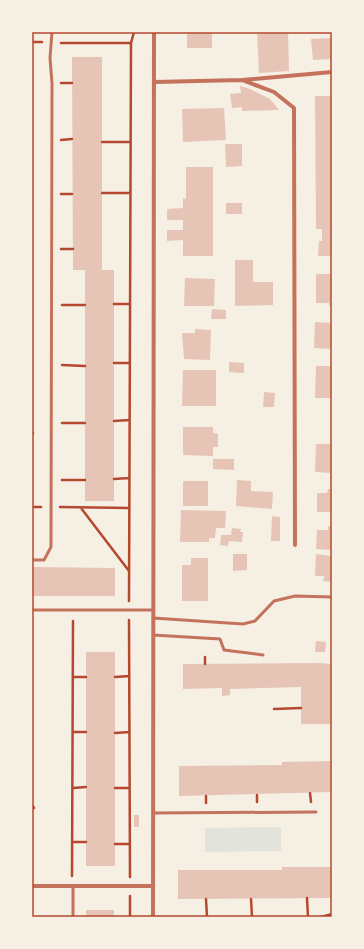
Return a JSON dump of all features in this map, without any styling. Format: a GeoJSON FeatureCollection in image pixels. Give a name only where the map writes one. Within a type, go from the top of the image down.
{"type":"FeatureCollection","features":[{"type":"Feature","properties":{"kind":"street"},"geometry":{"type":"LineString","coordinates":[[153,917],[154,32]]}},
{"type":"Feature","properties":{"kind":"street"},"geometry":{"type":"LineString","coordinates":[[154,82],[242,80],[332,72]]}},
{"type":"Feature","properties":{"kind":"street"},"geometry":{"type":"LineString","coordinates":[[242,80],[274,92],[294,108],[295,545]]}},
{"type":"Feature","properties":{"kind":"street"},"geometry":{"type":"LineString","coordinates":[[32,886],[153,886]]}},
{"type":"Feature","properties":{"kind":"lane"},"geometry":{"type":"LineString","coordinates":[[32,560],[44,560],[51,547],[50,305],[52,84],[50,58],[52,32]]}},
{"type":"Feature","properties":{"kind":"lane"},"geometry":{"type":"LineString","coordinates":[[153,618],[243,624],[255,621],[274,601],[295,596],[332,598]]}},
{"type":"Feature","properties":{"kind":"lane"},"geometry":{"type":"LineString","coordinates":[[32,610],[153,610]]}},
{"type":"Feature","properties":{"kind":"lane"},"geometry":{"type":"LineString","coordinates":[[153,635],[220,639],[224,650],[263,655]]}},
{"type":"Feature","properties":{"kind":"lane"},"geometry":{"type":"LineString","coordinates":[[153,812],[316,812]]}},
{"type":"Feature","properties":{"kind":"lane"},"geometry":{"type":"LineString","coordinates":[[72,886],[73,917]]}},
{"type":"Feature","properties":{"kind":"path"},"geometry":{"type":"LineString","coordinates":[[130,917],[130,142],[131,42],[134,32]]}},
{"type":"Feature","properties":{"kind":"path"},"geometry":{"type":"LineString","coordinates":[[32,42],[131,42]]}},
{"type":"Feature","properties":{"kind":"path"},"geometry":{"type":"LineString","coordinates":[[102,142],[130,142]]}},
{"type":"Feature","properties":{"kind":"path"},"geometry":{"type":"LineString","coordinates":[[102,193],[130,193]]}},
{"type":"Feature","properties":{"kind":"path"},"geometry":{"type":"LineString","coordinates":[[114,304],[130,304]]}},
{"type":"Feature","properties":{"kind":"path"},"geometry":{"type":"LineString","coordinates":[[50,305],[85,305]]}},
{"type":"Feature","properties":{"kind":"path"},"geometry":{"type":"LineString","coordinates":[[114,363],[130,363]]}},
{"type":"Feature","properties":{"kind":"path"},"geometry":{"type":"LineString","coordinates":[[51,365],[85,366]]}},
{"type":"Feature","properties":{"kind":"path"},"geometry":{"type":"LineString","coordinates":[[114,421],[129,420]]}},
{"type":"Feature","properties":{"kind":"path"},"geometry":{"type":"LineString","coordinates":[[51,424],[85,422]]}},
{"type":"Feature","properties":{"kind":"path"},"geometry":{"type":"LineString","coordinates":[[114,479],[129,478]]}},
{"type":"Feature","properties":{"kind":"path"},"geometry":{"type":"LineString","coordinates":[[51,480],[85,480]]}},
{"type":"Feature","properties":{"kind":"path"},"geometry":{"type":"LineString","coordinates":[[32,507],[129,508]]}},
{"type":"Feature","properties":{"kind":"path"},"geometry":{"type":"LineString","coordinates":[[81,507],[129,571]]}},
{"type":"Feature","properties":{"kind":"path"},"geometry":{"type":"LineString","coordinates":[[72,886],[73,610]]}},
{"type":"Feature","properties":{"kind":"path"},"geometry":{"type":"LineString","coordinates":[[205,656],[205,664]]}},
{"type":"Feature","properties":{"kind":"path"},"geometry":{"type":"LineString","coordinates":[[115,676],[129,676]]}},
{"type":"Feature","properties":{"kind":"path"},"geometry":{"type":"LineString","coordinates":[[73,677],[86,677]]}},
{"type":"Feature","properties":{"kind":"path"},"geometry":{"type":"LineString","coordinates":[[274,709],[301,708]]}},
{"type":"Feature","properties":{"kind":"path"},"geometry":{"type":"LineString","coordinates":[[73,732],[86,732]]}},
{"type":"Feature","properties":{"kind":"path"},"geometry":{"type":"LineString","coordinates":[[115,733],[129,732]]}},
{"type":"Feature","properties":{"kind":"path"},"geometry":{"type":"LineString","coordinates":[[73,788],[86,787]]}},
{"type":"Feature","properties":{"kind":"path"},"geometry":{"type":"LineString","coordinates":[[115,788],[129,788]]}},
{"type":"Feature","properties":{"kind":"path"},"geometry":{"type":"LineString","coordinates":[[72,842],[86,842]]}},
{"type":"Feature","properties":{"kind":"path"},"geometry":{"type":"LineString","coordinates":[[115,844],[129,844]]}},
{"type":"Feature","properties":{"kind":"path"},"geometry":{"type":"LineString","coordinates":[[307,898],[308,917]]}},
{"type":"Feature","properties":{"kind":"path"},"geometry":{"type":"LineString","coordinates":[[206,899],[207,917]]}},
{"type":"Feature","properties":{"kind":"path"},"geometry":{"type":"LineString","coordinates":[[252,899],[252,917]]}},
{"type":"Feature","properties":{"kind":"path"},"geometry":{"type":"LineString","coordinates":[[321,917],[332,914]]}},
{"type":"Feature","properties":{"kind":"shaded area"},"geometry":{"type":"Polygon","coordinates":[[[281,827],[281,851],[205,852],[205,828],[281,827]]]}},
{"type":"Feature","properties":{"kind":"building"},"geometry":{"type":"Polygon","coordinates":[[[187,32],[212,32],[212,48],[187,48],[187,32]]]}},
{"type":"Feature","properties":{"kind":"building"},"geometry":{"type":"Polygon","coordinates":[[[257,32],[288,32],[289,71],[259,73],[257,32]]]}},
{"type":"Feature","properties":{"kind":"building"},"geometry":{"type":"Polygon","coordinates":[[[332,38],[332,59],[313,60],[311,39],[332,38]]]}},
{"type":"Feature","properties":{"kind":"building"},"geometry":{"type":"Polygon","coordinates":[[[72,57],[102,57],[102,270],[114,270],[114,501],[85,501],[85,270],[73,270],[72,57]]]}},
{"type":"Feature","properties":{"kind":"building"},"geometry":{"type":"Polygon","coordinates":[[[240,86],[250,89],[270,99],[279,110],[242,111],[242,107],[232,108],[230,94],[241,93],[240,86]]]}},
{"type":"Feature","properties":{"kind":"building"},"geometry":{"type":"Polygon","coordinates":[[[315,96],[332,96],[332,256],[318,256],[319,241],[322,241],[322,229],[316,229],[315,96]]]}},
{"type":"Feature","properties":{"kind":"building"},"geometry":{"type":"Polygon","coordinates":[[[224,108],[226,140],[183,142],[182,109],[224,108]]]}},
{"type":"Feature","properties":{"kind":"building"},"geometry":{"type":"Polygon","coordinates":[[[225,144],[242,144],[242,166],[226,167],[225,144]]]}},
{"type":"Feature","properties":{"kind":"building"},"geometry":{"type":"Polygon","coordinates":[[[186,167],[213,167],[213,256],[183,256],[183,240],[167,241],[167,230],[183,230],[183,220],[167,220],[167,209],[183,208],[183,198],[186,199],[186,167]]]}},
{"type":"Feature","properties":{"kind":"building"},"geometry":{"type":"Polygon","coordinates":[[[226,203],[242,203],[242,214],[226,214],[226,203]]]}},
{"type":"Feature","properties":{"kind":"building"},"geometry":{"type":"Polygon","coordinates":[[[235,260],[253,260],[253,282],[273,282],[273,305],[235,306],[235,260]]]}},
{"type":"Feature","properties":{"kind":"building"},"geometry":{"type":"Polygon","coordinates":[[[316,274],[332,274],[332,306],[329,306],[329,303],[316,303],[316,274]]]}},
{"type":"Feature","properties":{"kind":"building"},"geometry":{"type":"Polygon","coordinates":[[[185,278],[215,279],[214,306],[184,306],[185,278]]]}},
{"type":"Feature","properties":{"kind":"building"},"geometry":{"type":"Polygon","coordinates":[[[212,309],[226,310],[226,319],[211,319],[212,309]]]}},
{"type":"Feature","properties":{"kind":"building"},"geometry":{"type":"Polygon","coordinates":[[[315,322],[332,323],[332,349],[314,348],[315,322]]]}},
{"type":"Feature","properties":{"kind":"building"},"geometry":{"type":"Polygon","coordinates":[[[195,329],[211,330],[210,360],[184,359],[182,333],[195,333],[195,329]]]}},
{"type":"Feature","properties":{"kind":"building"},"geometry":{"type":"Polygon","coordinates":[[[229,362],[244,363],[244,373],[229,372],[229,362]]]}},
{"type":"Feature","properties":{"kind":"building"},"geometry":{"type":"Polygon","coordinates":[[[316,366],[332,366],[332,398],[315,398],[316,366]]]}},
{"type":"Feature","properties":{"kind":"building"},"geometry":{"type":"Polygon","coordinates":[[[183,370],[216,370],[216,406],[182,406],[183,370]]]}},
{"type":"Feature","properties":{"kind":"building"},"geometry":{"type":"Polygon","coordinates":[[[264,392],[275,393],[274,407],[263,407],[264,392]]]}},
{"type":"Feature","properties":{"kind":"building"},"geometry":{"type":"Polygon","coordinates":[[[183,427],[213,427],[213,433],[218,434],[218,447],[213,447],[213,456],[183,455],[183,427]]]}},
{"type":"Feature","properties":{"kind":"building"},"geometry":{"type":"Polygon","coordinates":[[[316,444],[332,444],[332,473],[315,472],[316,444]]]}},
{"type":"Feature","properties":{"kind":"building"},"geometry":{"type":"Polygon","coordinates":[[[213,459],[234,459],[234,470],[213,469],[213,459]]]}},
{"type":"Feature","properties":{"kind":"building"},"geometry":{"type":"Polygon","coordinates":[[[237,480],[251,481],[251,491],[273,492],[272,509],[236,506],[237,480]]]}},
{"type":"Feature","properties":{"kind":"building"},"geometry":{"type":"Polygon","coordinates":[[[183,481],[208,481],[208,506],[183,506],[183,481]]]}},
{"type":"Feature","properties":{"kind":"building"},"geometry":{"type":"Polygon","coordinates":[[[328,489],[332,489],[332,512],[317,512],[317,493],[327,493],[328,489]]]}},
{"type":"Feature","properties":{"kind":"building"},"geometry":{"type":"Polygon","coordinates":[[[181,510],[226,511],[225,528],[216,528],[215,538],[209,538],[209,542],[180,542],[181,510]]]}},
{"type":"Feature","properties":{"kind":"building"},"geometry":{"type":"Polygon","coordinates":[[[272,516],[280,517],[280,541],[271,541],[272,516]]]}},
{"type":"Feature","properties":{"kind":"building"},"geometry":{"type":"Polygon","coordinates":[[[328,526],[332,526],[332,550],[316,549],[317,530],[328,530],[328,526]]]}},
{"type":"Feature","properties":{"kind":"building"},"geometry":{"type":"Polygon","coordinates":[[[232,528],[241,529],[240,532],[243,532],[242,542],[229,541],[228,546],[220,545],[221,535],[231,535],[232,528]]]}},
{"type":"Feature","properties":{"kind":"building"},"geometry":{"type":"Polygon","coordinates":[[[233,554],[247,554],[247,570],[233,571],[233,554]]]}},
{"type":"Feature","properties":{"kind":"building"},"geometry":{"type":"Polygon","coordinates":[[[316,554],[332,556],[332,582],[323,581],[324,576],[315,576],[316,554]]]}},
{"type":"Feature","properties":{"kind":"building"},"geometry":{"type":"Polygon","coordinates":[[[191,558],[208,558],[208,601],[182,601],[182,565],[191,565],[191,558]]]}},
{"type":"Feature","properties":{"kind":"building"},"geometry":{"type":"Polygon","coordinates":[[[32,567],[115,568],[115,596],[32,596],[32,567]]]}},
{"type":"Feature","properties":{"kind":"building"},"geometry":{"type":"Polygon","coordinates":[[[316,641],[326,642],[325,652],[315,652],[316,641]]]}},
{"type":"Feature","properties":{"kind":"building"},"geometry":{"type":"Polygon","coordinates":[[[86,652],[115,652],[115,866],[86,866],[86,652]]]}},
{"type":"Feature","properties":{"kind":"building"},"geometry":{"type":"Polygon","coordinates":[[[183,664],[332,664],[332,724],[301,724],[301,687],[230,689],[230,695],[222,696],[222,688],[183,689],[183,664]]]}},
{"type":"Feature","properties":{"kind":"building"},"geometry":{"type":"Polygon","coordinates":[[[332,761],[332,792],[179,796],[179,766],[282,765],[282,762],[332,761]]]}},
{"type":"Feature","properties":{"kind":"building"},"geometry":{"type":"Polygon","coordinates":[[[134,815],[139,815],[139,827],[134,827],[134,815]]]}},
{"type":"Feature","properties":{"kind":"building"},"geometry":{"type":"Polygon","coordinates":[[[282,867],[332,867],[332,898],[178,899],[178,870],[282,870],[282,867]]]}},
{"type":"Feature","properties":{"kind":"building"},"geometry":{"type":"Polygon","coordinates":[[[86,910],[114,910],[114,917],[86,917],[86,910]]]}}]}
